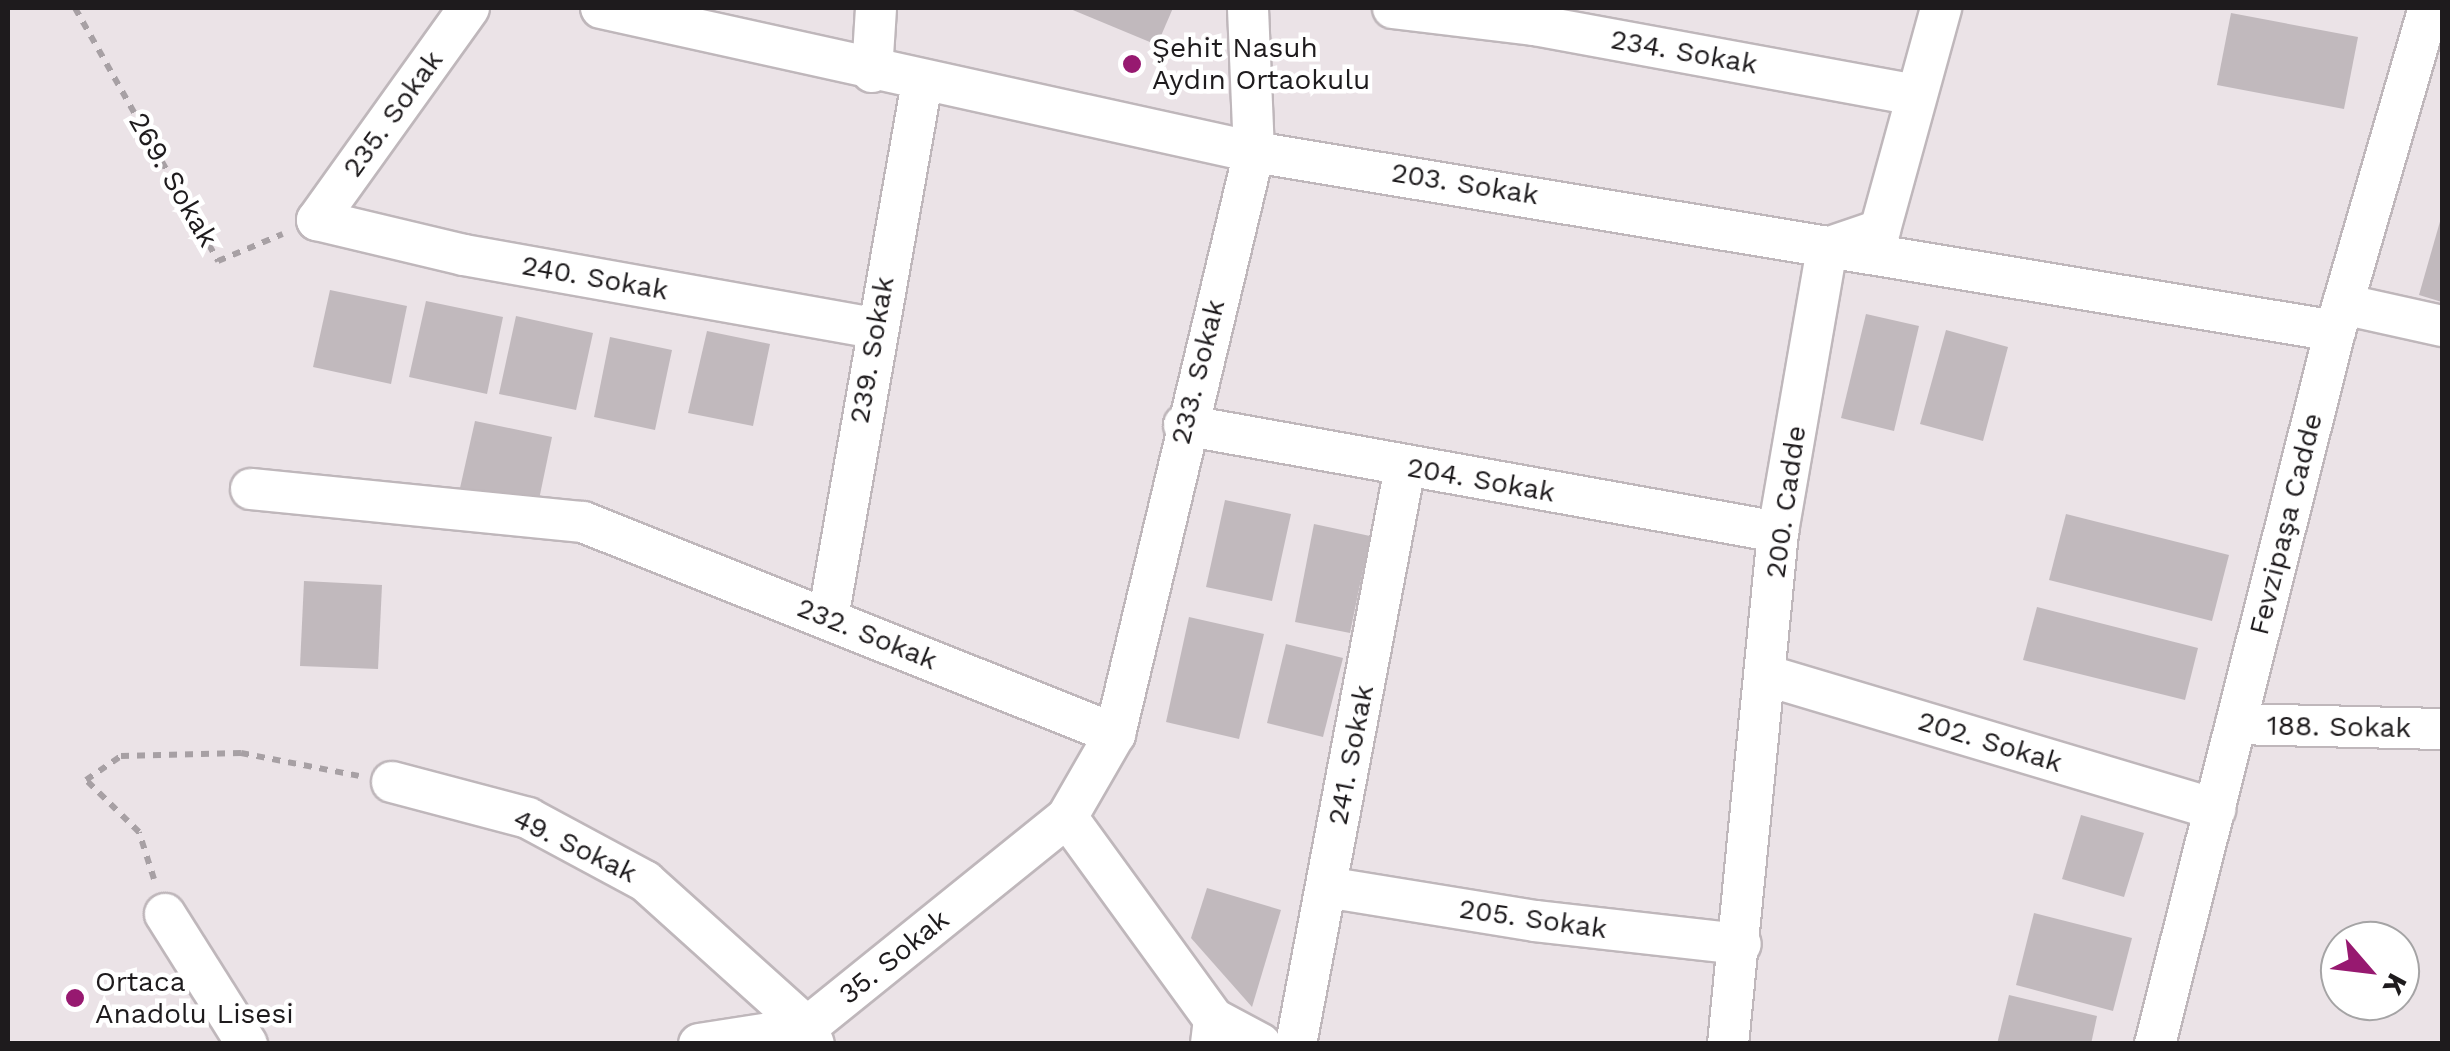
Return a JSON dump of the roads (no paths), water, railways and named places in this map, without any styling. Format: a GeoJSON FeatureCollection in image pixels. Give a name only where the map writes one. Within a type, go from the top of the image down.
{"type":"FeatureCollection","features":[{"type":"Feature","properties":{"kind":"street","name":"235. Sokak"},"geometry":{"type":"LineString","coordinates":[[316,220],[468,8]]}},
{"type":"Feature","properties":{"kind":"street","name":"203. Sokak"},"geometry":{"type":"LineString","coordinates":[[601,8],[872,72],[1254,152],[1518,191],[1827,248],[2339,318],[2442,326]]}},
{"type":"Feature","properties":{"kind":"street"},"geometry":{"type":"LineString","coordinates":[[872,72],[876,8]]}},
{"type":"Feature","properties":{"kind":"street","name":"233. Sokak"},"geometry":{"type":"LineString","coordinates":[[1115,734],[1184,425],[1254,152],[1248,8]]}},
{"type":"Feature","properties":{"kind":"street","name":"234. Sokak"},"geometry":{"type":"LineString","coordinates":[[1392,8],[1537,16],[1914,95]]}},
{"type":"Feature","properties":{"kind":"street"},"geometry":{"type":"LineString","coordinates":[[1827,248],[1880,230],[1914,95],[1942,8]]}},
{"type":"Feature","properties":{"kind":"street","name":"Fevzipaşa Cadde"},"geometry":{"type":"LineString","coordinates":[[2154,1044],[2339,318],[2429,8]]}},
{"type":"Feature","properties":{"kind":"street","name":"239. Sokak"},"geometry":{"type":"LineString","coordinates":[[828,618],[875,328],[922,82]]}},
{"type":"Feature","properties":{"kind":"street","name":"240. Sokak"},"geometry":{"type":"LineString","coordinates":[[316,220],[464,255],[875,328]]}},
{"type":"Feature","properties":{"kind":"street","name":"200. Cadde"},"geometry":{"type":"LineString","coordinates":[[1728,1044],[1742,944],[1778,532],[1827,248]]}},
{"type":"Feature","properties":{"kind":"street","name":"204. Sokak"},"geometry":{"type":"LineString","coordinates":[[1184,425],[1778,532]]}},
{"type":"Feature","properties":{"kind":"street","name":"241. Sokak"},"geometry":{"type":"LineString","coordinates":[[1296,1044],[1405,467]]}},
{"type":"Feature","properties":{"kind":"street","name":"232. Sokak"},"geometry":{"type":"LineString","coordinates":[[251,489],[583,522],[1115,734]]}},
{"type":"Feature","properties":{"kind":"street","name":"202. Sokak"},"geometry":{"type":"LineString","coordinates":[[1765,675],[2214,809]]}},
{"type":"Feature","properties":{"kind":"street","name":"188. Sokak"},"geometry":{"type":"LineString","coordinates":[[2236,724],[2442,730]]}},
{"type":"Feature","properties":{"kind":"street"},"geometry":{"type":"LineString","coordinates":[[1115,734],[1066,818],[1213,1031],[1261,1044]]}},
{"type":"Feature","properties":{"kind":"street","name":"49. Sokak"},"geometry":{"type":"LineString","coordinates":[[392,782],[528,818],[646,881],[811,1035]]}},
{"type":"Feature","properties":{"kind":"street","name":"35. Sokak"},"geometry":{"type":"LineString","coordinates":[[811,1035],[1066,818]]}},
{"type":"Feature","properties":{"kind":"street","name":"205. Sokak"},"geometry":{"type":"LineString","coordinates":[[1326,887],[1535,922],[1742,944]]}},
{"type":"Feature","properties":{"kind":"street"},"geometry":{"type":"LineString","coordinates":[[166,914],[247,1044]]}},
{"type":"Feature","properties":{"kind":"street"},"geometry":{"type":"LineString","coordinates":[[699,1044],[811,1035]]}},
{"type":"Feature","properties":{"kind":"place","name":"Şehit Nasuh Aydın Ortaokulu"},"geometry":{"type":"Point","coordinates":[1132,64]}},
{"type":"Feature","properties":{"kind":"place","name":"Ortaca Anadolu Lisesi"},"geometry":{"type":"Point","coordinates":[75,998]}}]}
